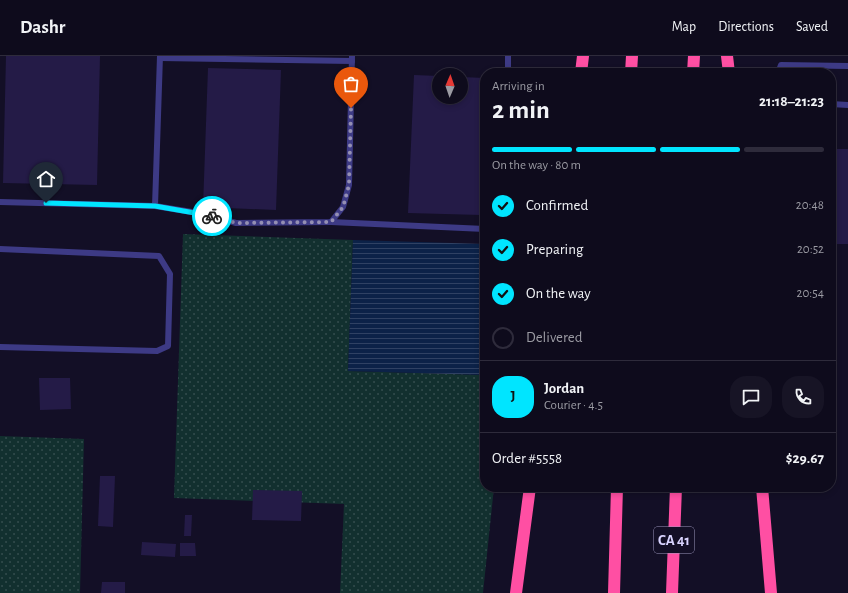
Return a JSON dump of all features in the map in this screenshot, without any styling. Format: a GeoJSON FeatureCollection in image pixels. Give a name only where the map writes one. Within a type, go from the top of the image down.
{"type":"FeatureCollection","features":[{"type":"Feature","properties":{"kind":"highway"},"geometry":{"type":"LineString","coordinates":[[582,68],[583,56]]}},
{"type":"Feature","properties":{"kind":"highway"},"geometry":{"type":"LineString","coordinates":[[631,68],[632,56]]}},
{"type":"Feature","properties":{"kind":"highway"},"geometry":{"type":"LineString","coordinates":[[693,68],[694,56]]}},
{"type":"Feature","properties":{"kind":"highway"},"geometry":{"type":"LineString","coordinates":[[727,56],[728,68]]}},
{"type":"Feature","properties":{"kind":"highway"},"geometry":{"type":"LineString","coordinates":[[516,593],[529,492]]}},
{"type":"Feature","properties":{"kind":"highway"},"geometry":{"type":"LineString","coordinates":[[614,593],[617,492]]}},
{"type":"Feature","properties":{"kind":"highway","name":"CA 41"},"geometry":{"type":"LineString","coordinates":[[672,593],[676,492]]}},
{"type":"Feature","properties":{"kind":"highway"},"geometry":{"type":"LineString","coordinates":[[762,492],[771,593]]}},
{"type":"Feature","properties":{"kind":"lane"},"geometry":{"type":"LineString","coordinates":[[508,56],[508,68]]}},
{"type":"Feature","properties":{"kind":"lane"},"geometry":{"type":"LineString","coordinates":[[155,206],[160,57],[352,59],[349,185],[343,207],[331,222]]}},
{"type":"Feature","properties":{"kind":"lane"},"geometry":{"type":"LineString","coordinates":[[780,68],[782,65],[848,66]]}},
{"type":"Feature","properties":{"kind":"lane"},"geometry":{"type":"LineString","coordinates":[[836,104],[848,105]]}},
{"type":"Feature","properties":{"kind":"lane"},"geometry":{"type":"LineString","coordinates":[[0,202],[155,206],[204,214],[236,223],[331,222],[480,229]]}},
{"type":"Feature","properties":{"kind":"lane"},"geometry":{"type":"LineString","coordinates":[[0,249],[159,256],[170,274],[168,346],[157,351],[0,347]]}},
{"type":"Feature","properties":{"kind":"green space"},"geometry":{"type":"Polygon","coordinates":[[[183,234],[353,240],[348,371],[480,375],[480,492],[493,492],[483,593],[340,593],[344,504],[174,498],[183,234]]]}},
{"type":"Feature","properties":{"kind":"green space"},"geometry":{"type":"Polygon","coordinates":[[[0,436],[84,439],[80,593],[0,593],[0,436]]]}},
{"type":"Feature","properties":{"kind":"water"},"geometry":{"type":"Polygon","coordinates":[[[353,240],[480,244],[480,375],[348,371],[353,240]]]}},
{"type":"Feature","properties":{"kind":"building"},"geometry":{"type":"Polygon","coordinates":[[[6,56],[100,56],[97,185],[3,183],[6,56]]]}},
{"type":"Feature","properties":{"kind":"building"},"geometry":{"type":"Polygon","coordinates":[[[208,68],[281,70],[276,210],[203,207],[208,68]]]}},
{"type":"Feature","properties":{"kind":"building"},"geometry":{"type":"Polygon","coordinates":[[[414,75],[432,76],[432,104],[468,104],[468,77],[480,78],[480,215],[408,213],[414,75]]]}},
{"type":"Feature","properties":{"kind":"building"},"geometry":{"type":"Polygon","coordinates":[[[836,149],[848,149],[848,244],[836,244],[836,149]]]}},
{"type":"Feature","properties":{"kind":"building"},"geometry":{"type":"Polygon","coordinates":[[[39,378],[70,378],[71,409],[40,410],[39,378]]]}},
{"type":"Feature","properties":{"kind":"building"},"geometry":{"type":"Polygon","coordinates":[[[100,476],[115,476],[113,527],[98,526],[100,476]]]}},
{"type":"Feature","properties":{"kind":"building"},"geometry":{"type":"Polygon","coordinates":[[[253,490],[302,491],[301,521],[252,520],[253,490]]]}},
{"type":"Feature","properties":{"kind":"building"},"geometry":{"type":"Polygon","coordinates":[[[185,515],[192,515],[191,536],[184,536],[185,515]]]}},
{"type":"Feature","properties":{"kind":"building"},"geometry":{"type":"Polygon","coordinates":[[[142,542],[176,544],[175,557],[141,555],[142,542]]]}},
{"type":"Feature","properties":{"kind":"building"},"geometry":{"type":"Polygon","coordinates":[[[180,543],[195,543],[196,556],[180,556],[180,543]]]}},
{"type":"Feature","properties":{"kind":"building"},"geometry":{"type":"Polygon","coordinates":[[[102,582],[125,582],[125,593],[101,593],[102,582]]]}},
{"type":"Feature","properties":{"kind":"way so far"},"geometry":{"type":"LineString","coordinates":[[212,216],[236,223],[331,222],[343,207],[349,185],[351,108]]}},
{"type":"Feature","properties":{"kind":"route"},"geometry":{"type":"LineString","coordinates":[[46,203],[155,206],[212,216]]}}]}
